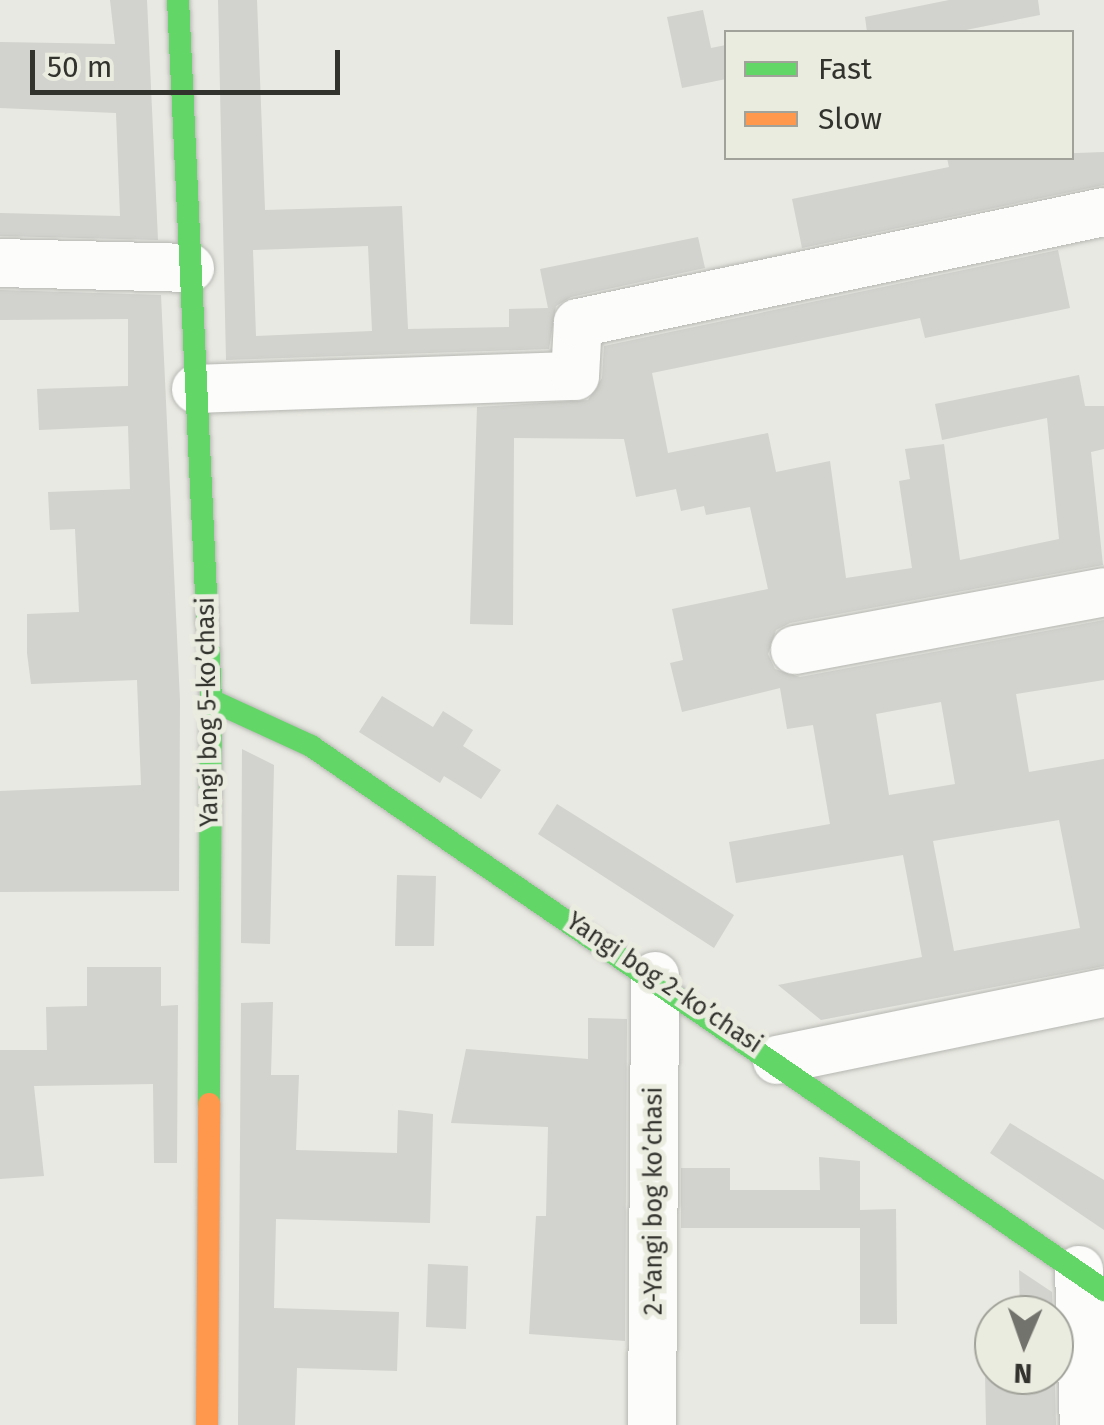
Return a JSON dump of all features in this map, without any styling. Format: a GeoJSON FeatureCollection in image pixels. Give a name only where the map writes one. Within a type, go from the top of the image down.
{"type":"FeatureCollection","features":[{"type":"Feature","properties":{"kind":"street","name":"Yangi bog 5-koʼchasi"},"geometry":{"type":"LineString","coordinates":[[178,0],[211,700],[208,1425]]}},
{"type":"Feature","properties":{"kind":"street"},"geometry":{"type":"LineString","coordinates":[[196,389],[575,376],[578,324],[1104,212]]}},
{"type":"Feature","properties":{"kind":"street"},"geometry":{"type":"LineString","coordinates":[[0,263],[190,268]]}},
{"type":"Feature","properties":{"kind":"street"},"geometry":{"type":"LineString","coordinates":[[795,650],[1104,592]]}},
{"type":"Feature","properties":{"kind":"street","name":"Yangi bog 2-koʼchasi"},"geometry":{"type":"LineString","coordinates":[[211,700],[311,746],[656,976],[1091,1280]]}},
{"type":"Feature","properties":{"kind":"street","name":"2-Yangi bog koʼchasi"},"geometry":{"type":"LineString","coordinates":[[652,1425],[656,976]]}},
{"type":"Feature","properties":{"kind":"street"},"geometry":{"type":"LineString","coordinates":[[777,1060],[1104,993]]}},
{"type":"Feature","properties":{"kind":"street"},"geometry":{"type":"LineString","coordinates":[[1084,1425],[1091,1280]]}},
{"type":"Feature","properties":{"kind":"building"},"geometry":{"type":"Polygon","coordinates":[[[110,0],[147,0],[158,240],[0,236],[0,213],[120,216],[116,113],[0,108],[0,42],[115,44],[110,0]]]}},
{"type":"Feature","properties":{"kind":"building"},"geometry":{"type":"Polygon","coordinates":[[[218,0],[257,0],[265,210],[402,206],[408,329],[509,327],[509,309],[548,308],[540,269],[698,237],[705,268],[571,297],[556,306],[549,349],[226,360],[218,0]],[[368,246],[253,250],[256,336],[372,331],[368,246]]]}},
{"type":"Feature","properties":{"kind":"building"},"geometry":{"type":"Polygon","coordinates":[[[949,0],[1038,0],[1040,15],[966,30],[867,30],[865,17],[949,0]]]}},
{"type":"Feature","properties":{"kind":"building"},"geometry":{"type":"Polygon","coordinates":[[[703,10],[711,48],[724,45],[724,79],[682,88],[667,17],[703,10]]]}},
{"type":"Feature","properties":{"kind":"building"},"geometry":{"type":"Polygon","coordinates":[[[1104,152],[1104,185],[802,248],[792,199],[949,167],[947,160],[1074,160],[1074,153],[1104,152]]]}},
{"type":"Feature","properties":{"kind":"building"},"geometry":{"type":"Polygon","coordinates":[[[1058,250],[1070,308],[925,338],[920,318],[652,373],[668,453],[768,433],[776,472],[830,461],[846,578],[912,568],[899,481],[910,479],[905,449],[944,444],[960,560],[1059,539],[1047,418],[942,440],[935,404],[1079,375],[1085,406],[1104,406],[1104,449],[1091,452],[1103,565],[790,623],[776,630],[768,654],[775,669],[800,677],[1104,620],[1104,680],[1016,694],[1029,772],[1104,759],[1104,966],[821,1020],[778,985],[922,957],[903,855],[736,883],[729,842],[830,824],[813,725],[787,729],[780,688],[682,712],[670,663],[683,660],[672,609],[768,589],[750,507],[706,515],[704,506],[681,511],[676,489],[636,497],[624,439],[514,438],[513,625],[470,624],[477,407],[588,400],[602,378],[604,346],[1058,250]],[[941,702],[876,714],[889,795],[955,784],[941,702]],[[1059,820],[933,841],[954,951],[1080,928],[1059,820]]]}},
{"type":"Feature","properties":{"kind":"building"},"geometry":{"type":"Polygon","coordinates":[[[0,290],[161,295],[180,701],[179,891],[0,892],[0,791],[141,785],[137,680],[31,684],[27,653],[27,614],[79,612],[75,529],[50,530],[48,492],[130,489],[128,426],[39,430],[37,389],[128,386],[128,319],[0,320],[0,290]]]}},
{"type":"Feature","properties":{"kind":"building"},"geometry":{"type":"Polygon","coordinates":[[[382,696],[433,727],[443,711],[473,730],[463,746],[501,770],[481,799],[444,776],[440,783],[359,732],[382,696]]]}},
{"type":"Feature","properties":{"kind":"building"},"geometry":{"type":"Polygon","coordinates":[[[242,749],[274,765],[270,944],[241,943],[242,749]]]}},
{"type":"Feature","properties":{"kind":"building"},"geometry":{"type":"Polygon","coordinates":[[[557,804],[734,915],[714,948],[538,834],[557,804]]]}},
{"type":"Feature","properties":{"kind":"building"},"geometry":{"type":"Polygon","coordinates":[[[397,875],[436,876],[434,946],[395,946],[397,875]]]}},
{"type":"Feature","properties":{"kind":"building"},"geometry":{"type":"Polygon","coordinates":[[[87,967],[161,967],[161,1006],[178,1005],[177,1163],[154,1163],[153,1084],[34,1086],[44,1176],[0,1179],[0,1050],[47,1050],[46,1007],[87,1006],[87,967]]]}},
{"type":"Feature","properties":{"kind":"building"},"geometry":{"type":"Polygon","coordinates":[[[273,1002],[271,1075],[299,1075],[296,1150],[397,1153],[398,1110],[433,1114],[430,1223],[276,1219],[274,1308],[399,1312],[397,1371],[297,1368],[295,1425],[238,1425],[241,1003],[273,1002]]]}},
{"type":"Feature","properties":{"kind":"building"},"geometry":{"type":"Polygon","coordinates":[[[588,1018],[627,1019],[625,1341],[529,1334],[536,1216],[546,1216],[548,1127],[451,1123],[466,1049],[588,1059],[588,1018]]]}},
{"type":"Feature","properties":{"kind":"building"},"geometry":{"type":"Polygon","coordinates":[[[1010,1123],[1104,1180],[1104,1230],[990,1153],[1010,1123]]]}},
{"type":"Feature","properties":{"kind":"building"},"geometry":{"type":"Polygon","coordinates":[[[819,1157],[860,1161],[860,1210],[896,1209],[897,1324],[860,1324],[860,1228],[681,1228],[681,1168],[730,1168],[730,1190],[820,1190],[819,1157]]]}},
{"type":"Feature","properties":{"kind":"building"},"geometry":{"type":"Polygon","coordinates":[[[428,1264],[468,1266],[466,1329],[426,1327],[428,1264]]]}},
{"type":"Feature","properties":{"kind":"building"},"geometry":{"type":"Polygon","coordinates":[[[1019,1270],[1052,1292],[1052,1295],[1020,1295],[1019,1270]]]}},
{"type":"Feature","properties":{"kind":"building"},"geometry":{"type":"Polygon","coordinates":[[[985,1395],[1055,1395],[1056,1425],[986,1425],[985,1395]]]}},
{"type":"Feature","properties":{"kind":"traffic: fast"},"geometry":{"type":"LineString","coordinates":[[178,0],[211,700],[209,1104]]}},
{"type":"Feature","properties":{"kind":"traffic: fast"},"geometry":{"type":"LineString","coordinates":[[211,700],[311,746],[1104,1290]]}},
{"type":"Feature","properties":{"kind":"traffic: slow"},"geometry":{"type":"LineString","coordinates":[[207,1425],[209,1104]]}}]}
